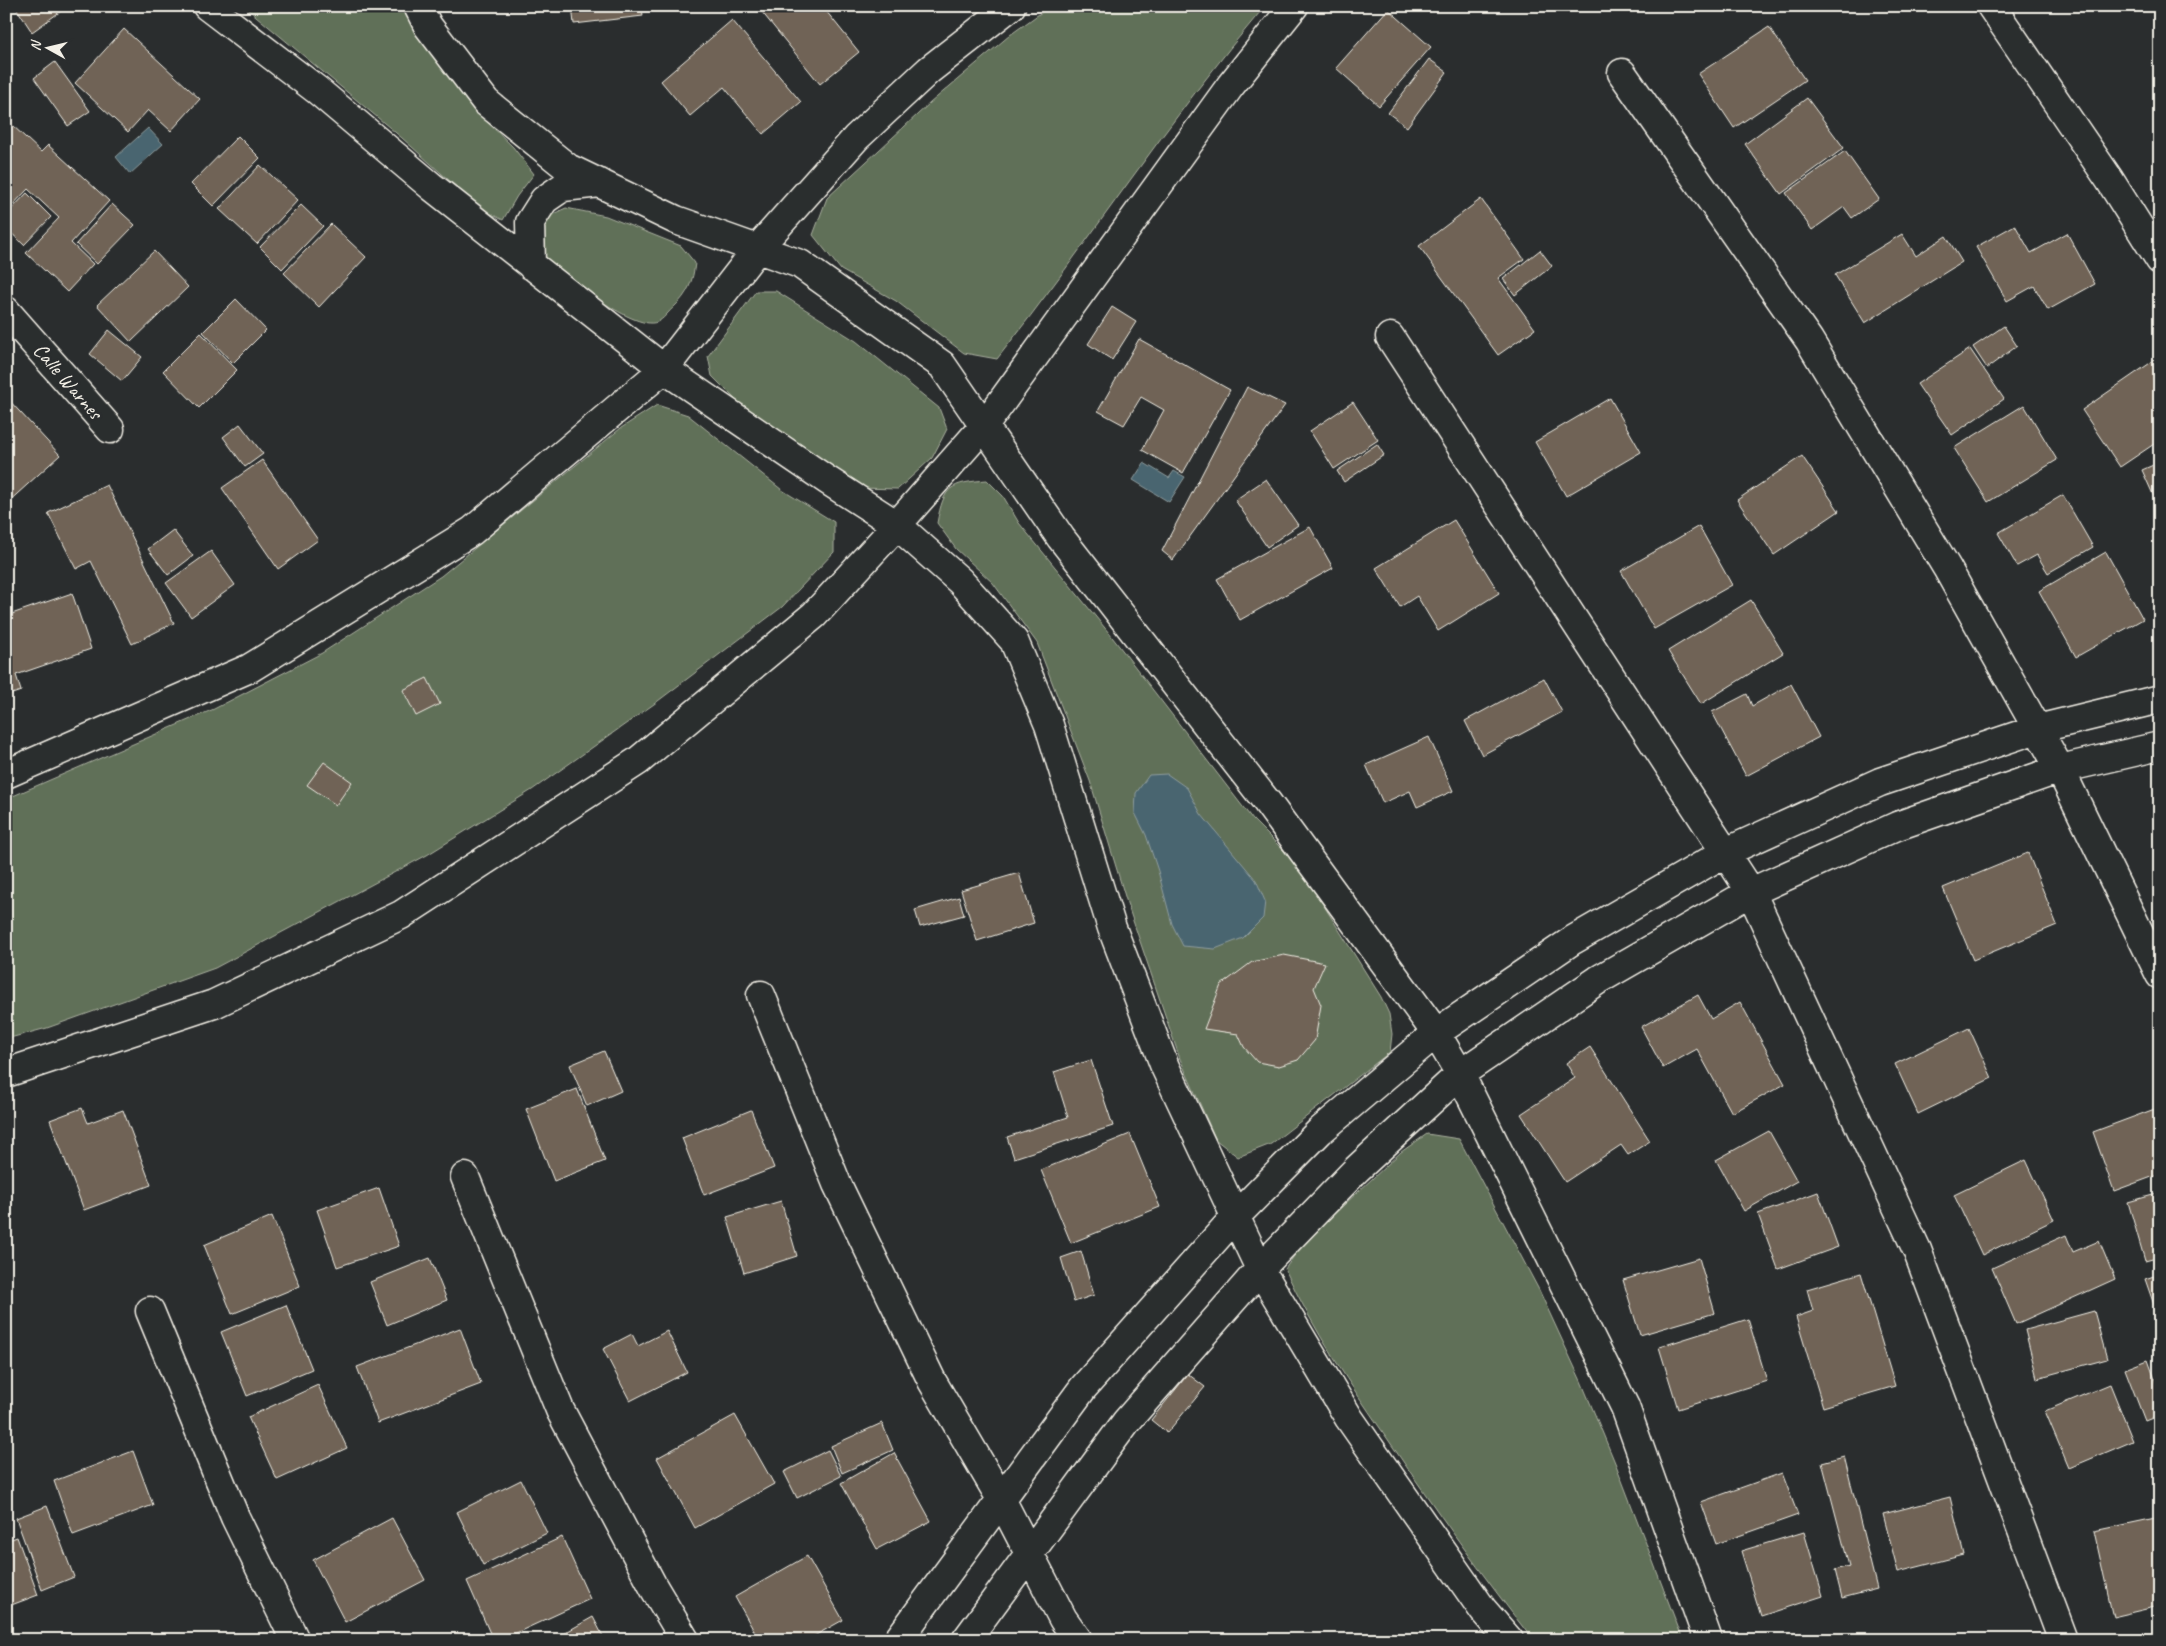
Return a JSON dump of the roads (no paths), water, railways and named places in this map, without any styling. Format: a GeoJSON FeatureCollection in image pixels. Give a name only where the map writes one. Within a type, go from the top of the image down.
{"type":"FeatureCollection","features":[{"type":"Feature","properties":{"kind":"street"},"geometry":{"type":"LineString","coordinates":[[208,6],[318,90],[431,186],[664,369],[897,526],[960,581],[1014,641],[1049,724],[1112,928],[1165,1067],[1260,1269],[1350,1418],[1483,1610],[1509,1640]]}},
{"type":"Feature","properties":{"kind":"street"},"geometry":{"type":"LineString","coordinates":[[418,6],[428,26],[486,102],[568,168],[676,220],[800,264],[942,365],[1061,538],[1267,802],[1436,1034],[1460,1074],[1625,1407],[1708,1640]]}},
{"type":"Feature","properties":{"kind":"street"},"geometry":{"type":"LineString","coordinates":[[6,774],[250,668],[472,530],[664,369],[758,248],[856,138],[929,70],[1010,6]]}},
{"type":"Feature","properties":{"kind":"street"},"geometry":{"type":"LineString","coordinates":[[6,1073],[214,1004],[401,915],[638,761],[814,615],[897,526],[984,426],[1231,85],[1294,6]]}},
{"type":"Feature","properties":{"kind":"street"},"geometry":{"type":"LineString","coordinates":[[1991,6],[2110,179],[2160,260]]}},
{"type":"Feature","properties":{"kind":"street"},"geometry":{"type":"LineString","coordinates":[[1622,73],[1809,340],[1947,568],[2060,769],[2160,975]]}},
{"type":"Feature","properties":{"kind":"street"},"geometry":{"type":"LineString","coordinates":[[531,265],[530,222],[544,200],[563,187],[600,183]]}},
{"type":"Feature","properties":{"kind":"street","name":"Calle Warnes"},"geometry":{"type":"LineString","coordinates":[[6,311],[110,429]]}},
{"type":"Feature","properties":{"kind":"street"},"geometry":{"type":"LineString","coordinates":[[1390,337],[1751,892],[1917,1250],[2063,1640]]}},
{"type":"Feature","properties":{"kind":"street"},"geometry":{"type":"LineString","coordinates":[[898,1640],[1083,1388],[1235,1217],[1320,1131],[1436,1034],[1572,940],[1726,852],[1880,782],[2037,729],[2160,699]]}},
{"type":"Feature","properties":{"kind":"street"},"geometry":{"type":"LineString","coordinates":[[966,1640],[1031,1554],[1126,1422],[1260,1269],[1357,1169],[1460,1074],[1598,980],[1751,892],[1897,826],[2060,769],[2160,746]]}},
{"type":"Feature","properties":{"kind":"street"},"geometry":{"type":"LineString","coordinates":[[761,995],[837,1184],[932,1381],[1001,1498],[1063,1619],[1078,1640]]}},
{"type":"Feature","properties":{"kind":"street"},"geometry":{"type":"LineString","coordinates":[[465,1177],[560,1410],[654,1588],[685,1640]]}},
{"type":"Feature","properties":{"kind":"street"},"geometry":{"type":"LineString","coordinates":[[150,1310],[236,1517],[295,1640]]}},
{"type":"Feature","properties":{"kind":"water"},"geometry":{"type":"Polygon","coordinates":[[[148,128],[163,144],[130,174],[116,157],[148,128]]]}},
{"type":"Feature","properties":{"kind":"water"},"geometry":{"type":"Polygon","coordinates":[[[1144,463],[1169,478],[1174,471],[1185,477],[1169,502],[1133,480],[1144,463]]]}},
{"type":"Feature","properties":{"kind":"water"},"geometry":{"type":"Polygon","coordinates":[[[1167,774],[1187,788],[1201,814],[1256,880],[1265,901],[1263,918],[1243,938],[1215,949],[1183,946],[1172,924],[1146,835],[1135,813],[1136,793],[1149,775],[1167,774]]]}}]}
